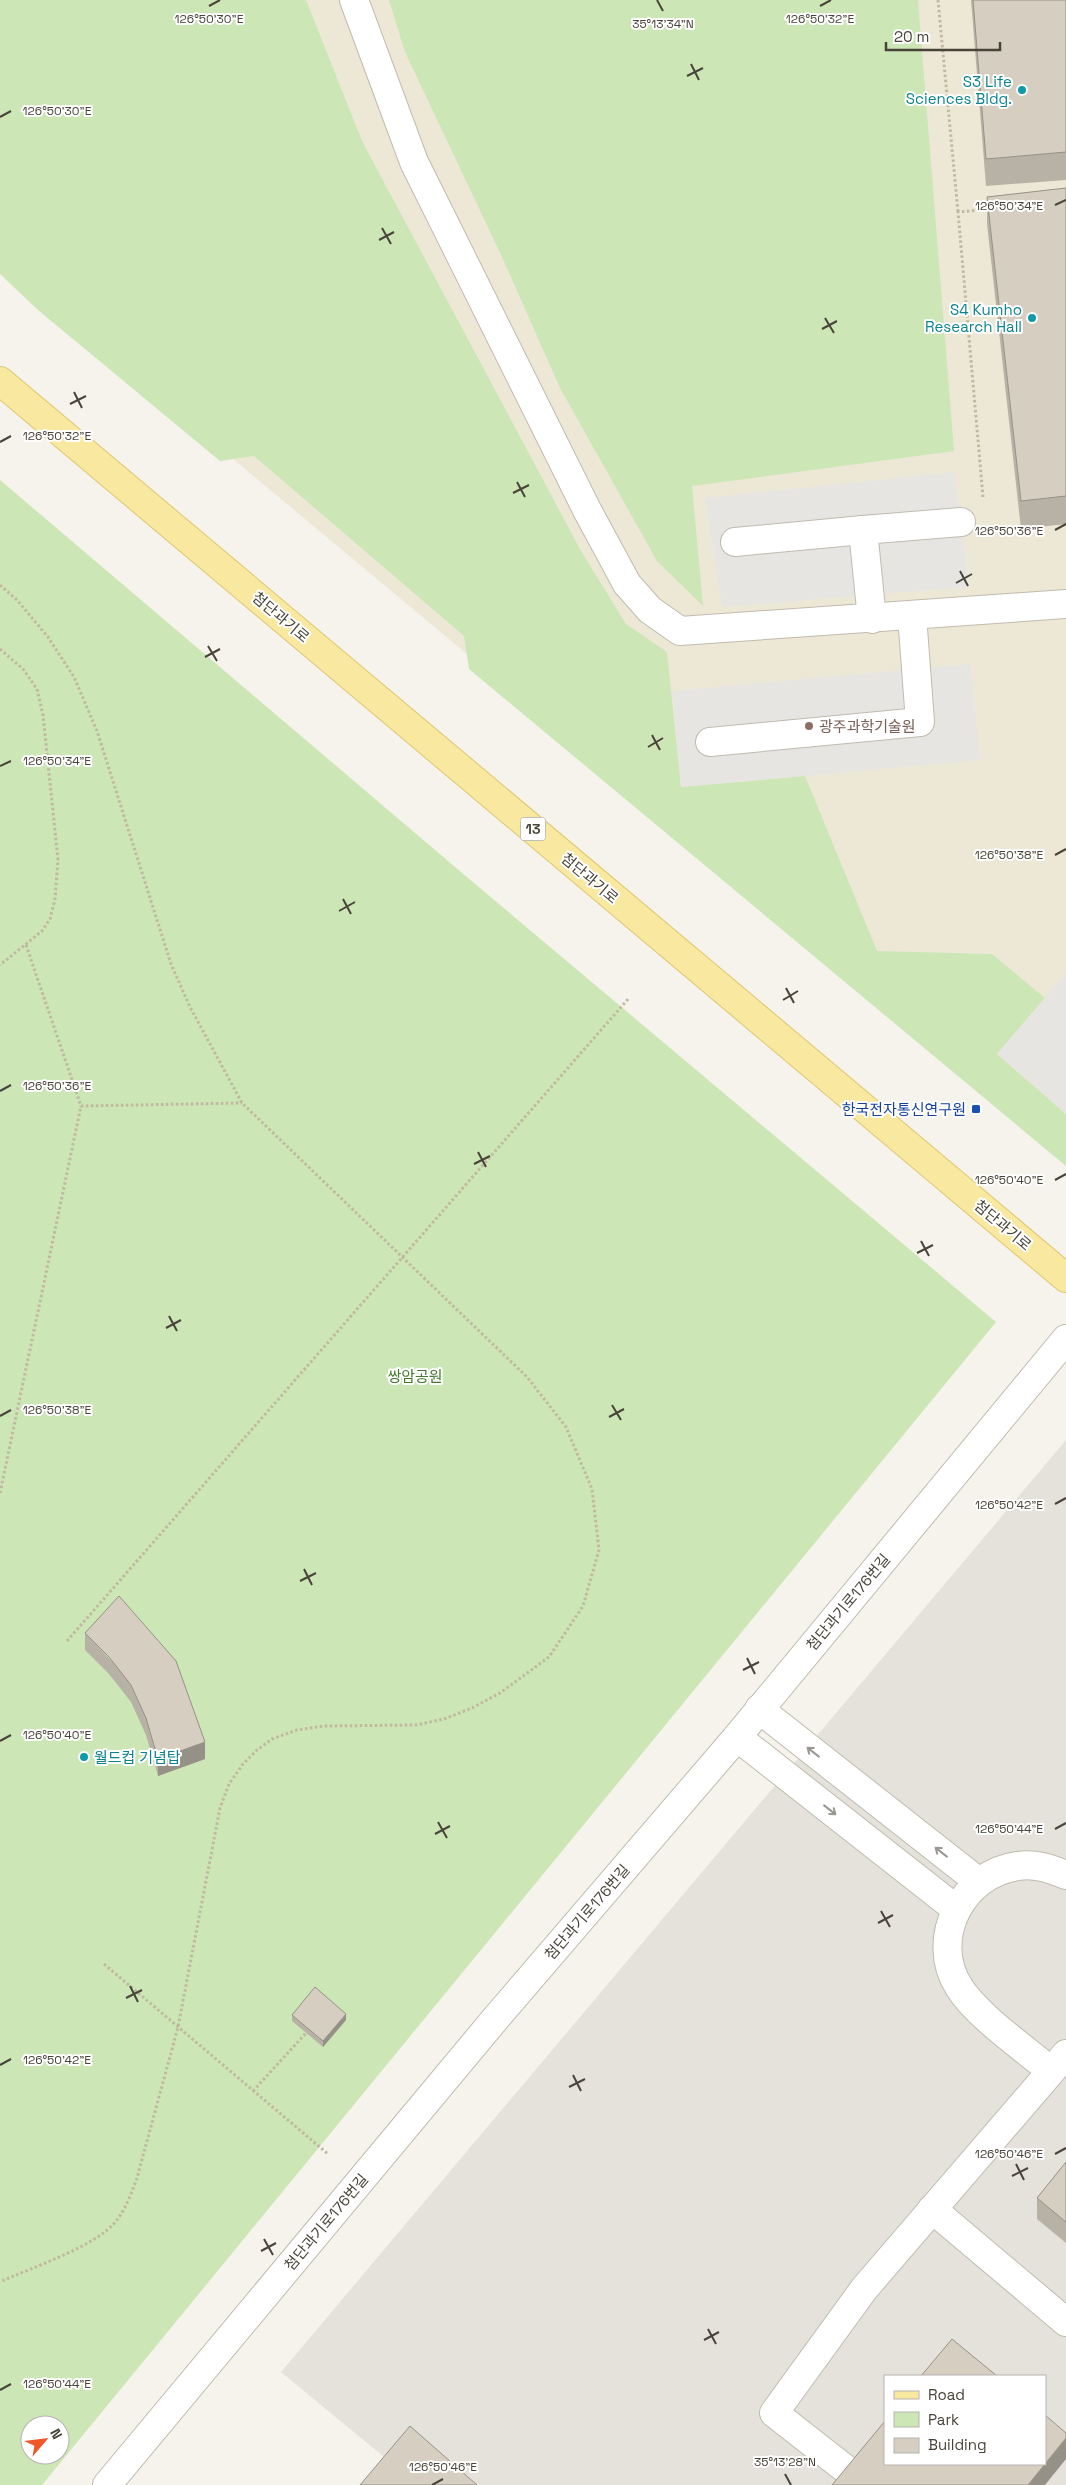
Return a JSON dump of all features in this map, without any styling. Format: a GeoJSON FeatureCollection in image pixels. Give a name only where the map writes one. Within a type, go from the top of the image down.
{"type":"FeatureCollection","features":[{"type":"Feature","properties":{"kind":"main road","name":"첨단과기로"},"geometry":{"type":"LineString","coordinates":[[0,381],[1066,1278]]}},
{"type":"Feature","properties":{"kind":"street"},"geometry":{"type":"LineString","coordinates":[[354,0],[414,162],[587,510],[627,584],[650,610],[680,631],[1066,604]]}},
{"type":"Feature","properties":{"kind":"street"},"geometry":{"type":"LineString","coordinates":[[735,542],[961,522]]}},
{"type":"Feature","properties":{"kind":"street"},"geometry":{"type":"LineString","coordinates":[[863,530],[872,619]]}},
{"type":"Feature","properties":{"kind":"street"},"geometry":{"type":"LineString","coordinates":[[710,742],[920,722],[912,615]]}},
{"type":"Feature","properties":{"kind":"street","name":"첨단과기로176번길"},"geometry":{"type":"LineString","coordinates":[[107,2485],[496,2018],[737,1737],[1066,1339]]}},
{"type":"Feature","properties":{"kind":"street"},"geometry":{"type":"LineString","coordinates":[[759,1710],[979,1882]]}},
{"type":"Feature","properties":{"kind":"street"},"geometry":{"type":"LineString","coordinates":[[737,1737],[956,1909]]}},
{"type":"Feature","properties":{"kind":"street"},"geometry":{"type":"LineString","coordinates":[[866,2485],[774,2413],[864,2289],[1059,2062],[975,2006],[958,1986],[948,1961],[948,1934],[956,1909],[972,1888],[993,1872],[1019,1866],[1045,1867],[1066,1875]]}},
{"type":"Feature","properties":{"kind":"street"},"geometry":{"type":"LineString","coordinates":[[932,2210],[1066,2322]]}},
{"type":"Feature","properties":{"kind":"path"},"geometry":{"type":"LineString","coordinates":[[938,0],[986,520],[961,522]]}},
{"type":"Feature","properties":{"kind":"path"},"geometry":{"type":"LineString","coordinates":[[958,212],[997,209]]}},
{"type":"Feature","properties":{"kind":"path"},"geometry":{"type":"LineString","coordinates":[[0,585],[17,600],[48,636],[74,677],[97,732],[171,964],[190,1007],[242,1103],[528,1377],[566,1427],[592,1489],[599,1550],[583,1606],[549,1657],[500,1693],[472,1708],[444,1719],[416,1725],[324,1726],[297,1730],[272,1739],[243,1764],[229,1784],[220,1808],[178,2027],[137,2178],[116,2222],[95,2239],[0,2282]]}},
{"type":"Feature","properties":{"kind":"path"},"geometry":{"type":"LineString","coordinates":[[0,649],[24,669],[36,689],[43,715],[58,860],[55,899],[50,919],[42,931],[0,965]]}},
{"type":"Feature","properties":{"kind":"path"},"geometry":{"type":"LineString","coordinates":[[0,1493],[82,1106],[26,945]]}},
{"type":"Feature","properties":{"kind":"path"},"geometry":{"type":"LineString","coordinates":[[67,1641],[629,998]]}},
{"type":"Feature","properties":{"kind":"path"},"geometry":{"type":"LineString","coordinates":[[82,1106],[242,1103]]}},
{"type":"Feature","properties":{"kind":"path"},"geometry":{"type":"LineString","coordinates":[[104,1964],[328,2154]]}},
{"type":"Feature","properties":{"kind":"path"},"geometry":{"type":"LineString","coordinates":[[253,2091],[306,2033]]}},
{"type":"Feature","properties":{"kind":"shaded area","name":"광주과학기술원"},"geometry":{"type":"Polygon","coordinates":[[[0,0],[1066,0],[1066,1154],[40,298],[0,0]]]}},
{"type":"Feature","properties":{"kind":"shaded area"},"geometry":{"type":"Polygon","coordinates":[[[955,472],[969,587],[722,607],[705,498],[955,472]]]}},
{"type":"Feature","properties":{"kind":"shaded area"},"geometry":{"type":"Polygon","coordinates":[[[971,664],[980,760],[681,787],[672,691],[971,664]]]}},
{"type":"Feature","properties":{"kind":"shaded area"},"geometry":{"type":"Polygon","coordinates":[[[1066,973],[1066,1114],[997,1054],[1066,973]]]}},
{"type":"Feature","properties":{"kind":"shaded area"},"geometry":{"type":"Polygon","coordinates":[[[1066,1440],[1066,2485],[418,2485],[281,2372],[1066,1440]]]}},
{"type":"Feature","properties":{"kind":"green space"},"geometry":{"type":"Polygon","coordinates":[[[0,0],[306,0],[362,141],[581,551],[626,624],[667,652],[681,787],[805,776],[877,951],[992,954],[1045,998],[997,1054],[1066,1114],[1066,1166],[469,669],[464,636],[254,456],[220,461],[38,310],[0,274],[0,0]]]}},
{"type":"Feature","properties":{"kind":"green space"},"geometry":{"type":"Polygon","coordinates":[[[389,0],[918,0],[954,451],[692,486],[703,606],[657,561],[560,388],[502,257],[405,52],[389,0]]]}},
{"type":"Feature","properties":{"kind":"green space","name":"쌍암공원"},"geometry":{"type":"Polygon","coordinates":[[[0,480],[468,878],[996,1322],[70,2451],[70,2415],[20,2415],[20,2465],[58,2465],[42,2485],[0,2485],[0,480]]]}},
{"type":"Feature","properties":{"kind":"building","name":"S3 Life Sciences Bldg."},"geometry":{"type":"Polygon","coordinates":[[[973,0],[1066,0],[1066,152],[986,159],[973,0]]]}},
{"type":"Feature","properties":{"kind":"building","name":"S4 Kumho Research Hall"},"geometry":{"type":"Polygon","coordinates":[[[1066,188],[1066,496],[1021,501],[987,197],[1066,188]]]}},
{"type":"Feature","properties":{"kind":"building"},"geometry":{"type":"Polygon","coordinates":[[[119,1596],[176,1661],[205,1742],[158,1759],[146,1718],[131,1685],[109,1657],[85,1633],[119,1596]]]}},
{"type":"Feature","properties":{"kind":"building"},"geometry":{"type":"Polygon","coordinates":[[[315,1987],[346,2014],[323,2041],[292,2015],[315,1987]]]}},
{"type":"Feature","properties":{"kind":"building"},"geometry":{"type":"Polygon","coordinates":[[[1066,2162],[1066,2222],[1037,2198],[1066,2162]]]}},
{"type":"Feature","properties":{"kind":"building"},"geometry":{"type":"Polygon","coordinates":[[[952,2339],[996,2375],[922,2375],[952,2339]]]}},
{"type":"Feature","properties":{"kind":"building"},"geometry":{"type":"Polygon","coordinates":[[[1046,2416],[1066,2433],[1066,2438],[1046,2463],[1046,2416]]]}},
{"type":"Feature","properties":{"kind":"building"},"geometry":{"type":"Polygon","coordinates":[[[884,2422],[884,2465],[1044,2465],[1028,2485],[832,2485],[884,2422]]]}},
{"type":"Feature","properties":{"kind":"building"},"geometry":{"type":"Polygon","coordinates":[[[410,2426],[477,2485],[360,2485],[410,2426]]]}},
{"type":"Feature","properties":{"kind":"place","name":"S3 Life Sciences Bldg."},"geometry":{"type":"Point","coordinates":[1022,90]}},
{"type":"Feature","properties":{"kind":"place","name":"S4 Kumho Research Hall"},"geometry":{"type":"Point","coordinates":[1032,318]}},
{"type":"Feature","properties":{"kind":"place","name":"광주과학기술원"},"geometry":{"type":"Point","coordinates":[809,726]}},
{"type":"Feature","properties":{"kind":"place","name":"한국전자통신연구원"},"geometry":{"type":"Point","coordinates":[976,1109]}},
{"type":"Feature","properties":{"kind":"place","name":"월드컵 기념탑"},"geometry":{"type":"Point","coordinates":[84,1757]}}]}
